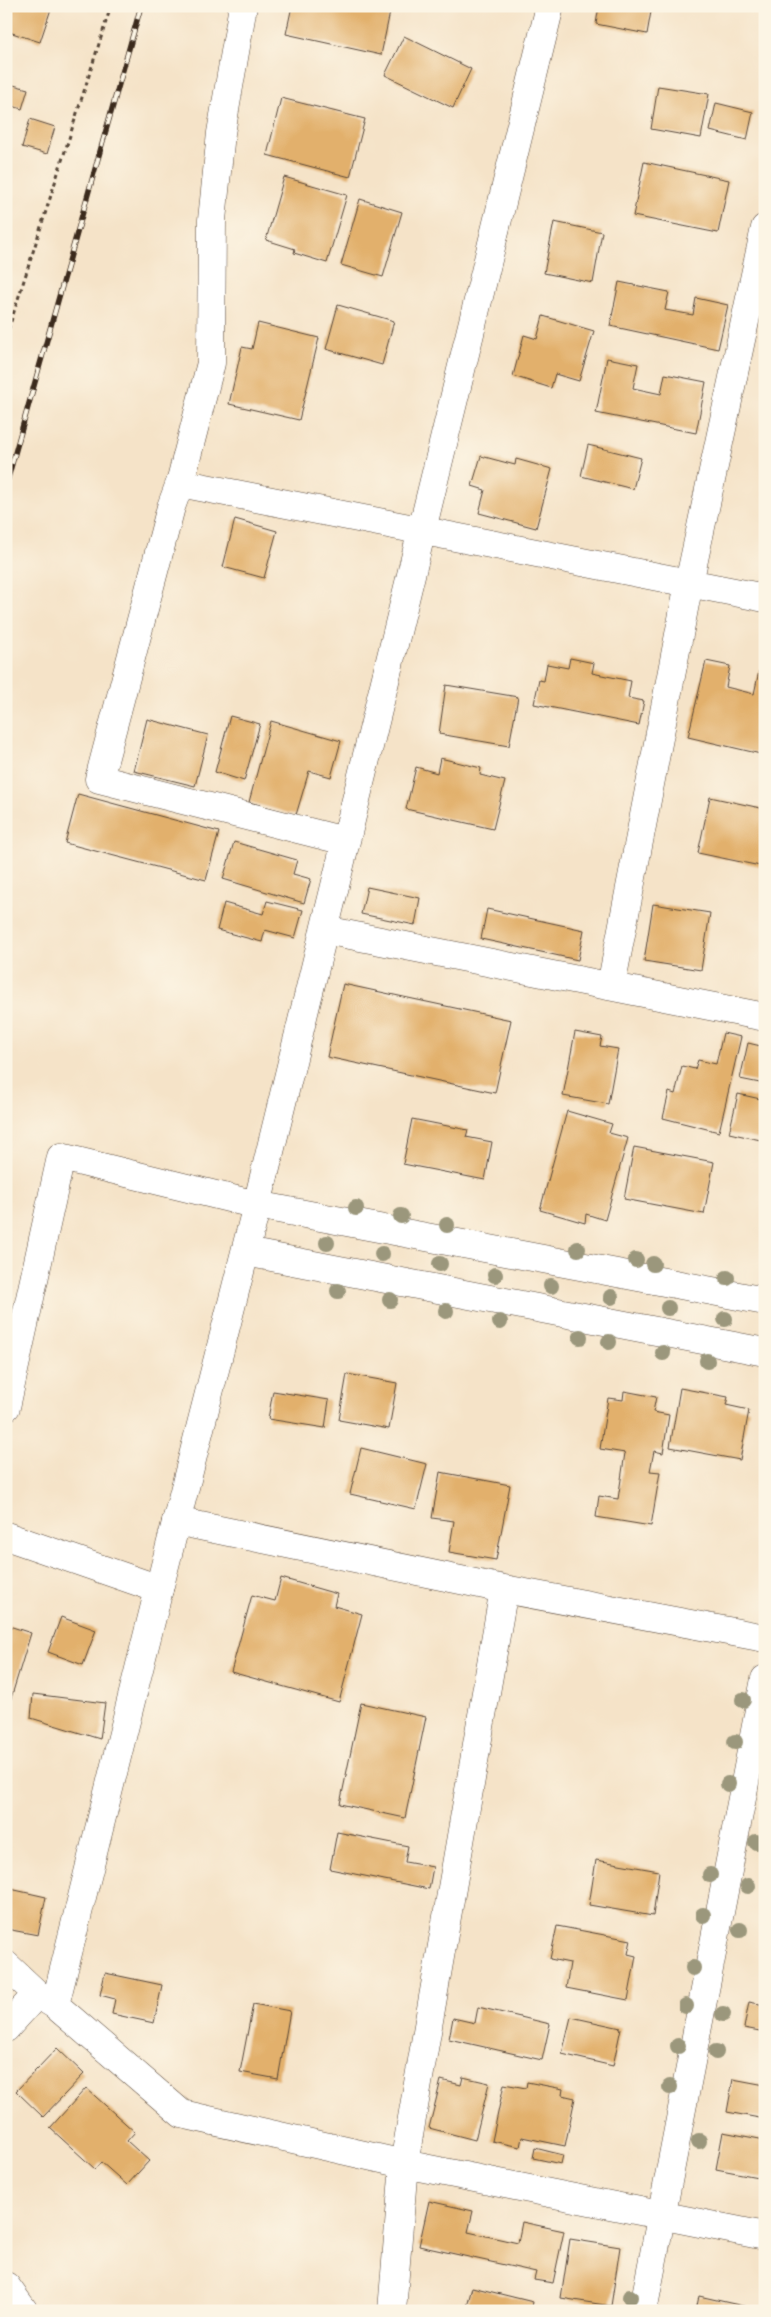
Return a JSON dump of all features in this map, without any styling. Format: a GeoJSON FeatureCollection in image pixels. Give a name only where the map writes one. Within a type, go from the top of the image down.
{"type":"FeatureCollection","features":[{"type":"Feature","properties":{"kind":"street"},"geometry":{"type":"LineString","coordinates":[[243,6],[221,133],[212,220],[211,363],[99,779],[345,841]]}},
{"type":"Feature","properties":{"kind":"street"},"geometry":{"type":"LineString","coordinates":[[6,2028],[46,1999],[159,1588],[246,1252],[326,930],[345,841],[550,6]]}},
{"type":"Feature","properties":{"kind":"street"},"geometry":{"type":"LineString","coordinates":[[612,986],[689,583],[765,228]]}},
{"type":"Feature","properties":{"kind":"street"},"geometry":{"type":"LineString","coordinates":[[180,483],[765,598]]}},
{"type":"Feature","properties":{"kind":"street"},"geometry":{"type":"LineString","coordinates":[[326,930],[765,1017]]}},
{"type":"Feature","properties":{"kind":"street"},"geometry":{"type":"LineString","coordinates":[[6,1406],[61,1157],[257,1205],[765,1301]]}},
{"type":"Feature","properties":{"kind":"street"},"geometry":{"type":"LineString","coordinates":[[246,1252],[765,1352]]}},
{"type":"Feature","properties":{"kind":"street"},"geometry":{"type":"LineString","coordinates":[[176,1521],[504,1588],[765,1638]]}},
{"type":"Feature","properties":{"kind":"street"},"geometry":{"type":"LineString","coordinates":[[6,1536],[159,1588]]}},
{"type":"Feature","properties":{"kind":"street"},"geometry":{"type":"LineString","coordinates":[[392,2311],[404,2164],[504,1588]]}},
{"type":"Feature","properties":{"kind":"street"},"geometry":{"type":"LineString","coordinates":[[643,2311],[765,1679]]}},
{"type":"Feature","properties":{"kind":"street"},"geometry":{"type":"LineString","coordinates":[[6,1965],[182,2114],[404,2164],[765,2236]]}},
{"type":"Feature","properties":{"kind":"street"},"geometry":{"type":"LineString","coordinates":[[6,2286],[24,2311]]}},
{"type":"Feature","properties":{"kind":"path"},"geometry":{"type":"LineString","coordinates":[[6,337],[111,6]]}},
{"type":"Feature","properties":{"kind":"building"},"geometry":{"type":"Polygon","coordinates":[[[6,6],[52,6],[40,42],[6,31],[6,6]]]}},
{"type":"Feature","properties":{"kind":"building"},"geometry":{"type":"Polygon","coordinates":[[[292,6],[365,6],[390,12],[381,55],[286,34],[292,6]]]}},
{"type":"Feature","properties":{"kind":"building"},"geometry":{"type":"Polygon","coordinates":[[[599,6],[652,6],[647,34],[596,24],[599,6]]]}},
{"type":"Feature","properties":{"kind":"building"},"geometry":{"type":"Polygon","coordinates":[[[404,36],[471,69],[453,108],[385,75],[404,36]]]}},
{"type":"Feature","properties":{"kind":"building"},"geometry":{"type":"Polygon","coordinates":[[[6,69],[10,70],[7,81],[6,81],[6,69]]]}},
{"type":"Feature","properties":{"kind":"building"},"geometry":{"type":"Polygon","coordinates":[[[6,83],[28,89],[22,109],[6,104],[6,83]]]}},
{"type":"Feature","properties":{"kind":"building"},"geometry":{"type":"Polygon","coordinates":[[[658,86],[709,94],[701,138],[651,129],[658,86]]]}},
{"type":"Feature","properties":{"kind":"building"},"geometry":{"type":"Polygon","coordinates":[[[281,98],[365,119],[350,177],[267,155],[281,98]]]}},
{"type":"Feature","properties":{"kind":"building"},"geometry":{"type":"Polygon","coordinates":[[[716,103],[753,112],[747,140],[710,131],[716,103]]]}},
{"type":"Feature","properties":{"kind":"building"},"geometry":{"type":"Polygon","coordinates":[[[30,119],[55,127],[47,154],[22,147],[30,119]]]}},
{"type":"Feature","properties":{"kind":"building"},"geometry":{"type":"Polygon","coordinates":[[[644,162],[729,180],[718,233],[633,216],[644,162]]]}},
{"type":"Feature","properties":{"kind":"building"},"geometry":{"type":"Polygon","coordinates":[[[284,177],[347,195],[327,263],[294,253],[295,249],[266,240],[284,177]]]}},
{"type":"Feature","properties":{"kind":"building"},"geometry":{"type":"Polygon","coordinates":[[[360,199],[402,212],[383,277],[341,265],[360,199]]]}},
{"type":"Feature","properties":{"kind":"building"},"geometry":{"type":"Polygon","coordinates":[[[554,222],[602,232],[593,283],[544,273],[554,222]]]}},
{"type":"Feature","properties":{"kind":"building"},"geometry":{"type":"Polygon","coordinates":[[[619,282],[669,292],[665,310],[693,315],[696,298],[728,305],[718,349],[610,326],[619,282]]]}},
{"type":"Feature","properties":{"kind":"building"},"geometry":{"type":"Polygon","coordinates":[[[338,305],[394,321],[382,365],[326,349],[338,305]]]}},
{"type":"Feature","properties":{"kind":"building"},"geometry":{"type":"Polygon","coordinates":[[[543,316],[594,331],[579,381],[555,374],[551,388],[513,376],[524,335],[537,339],[543,316]]]}},
{"type":"Feature","properties":{"kind":"building"},"geometry":{"type":"Polygon","coordinates":[[[258,323],[319,338],[299,420],[229,404],[242,347],[252,349],[258,323]]]}},
{"type":"Feature","properties":{"kind":"building"},"geometry":{"type":"Polygon","coordinates":[[[607,358],[638,364],[633,388],[661,394],[665,374],[706,382],[696,433],[596,413],[607,358]]]}},
{"type":"Feature","properties":{"kind":"building"},"geometry":{"type":"Polygon","coordinates":[[[588,445],[641,458],[633,489],[581,476],[588,445]]]}},
{"type":"Feature","properties":{"kind":"building"},"geometry":{"type":"Polygon","coordinates":[[[481,456],[515,465],[516,459],[552,469],[536,528],[479,513],[485,490],[472,486],[481,456]]]}},
{"type":"Feature","properties":{"kind":"building"},"geometry":{"type":"Polygon","coordinates":[[[235,519],[277,531],[264,578],[223,567],[235,519]]]}},
{"type":"Feature","properties":{"kind":"building"},"geometry":{"type":"Polygon","coordinates":[[[570,658],[594,663],[592,673],[631,681],[628,698],[644,701],[639,725],[534,704],[539,680],[544,681],[547,664],[568,668],[570,658]]]}},
{"type":"Feature","properties":{"kind":"building"},"geometry":{"type":"Polygon","coordinates":[[[706,661],[730,666],[726,687],[754,694],[759,671],[765,673],[765,755],[688,737],[706,661]]]}},
{"type":"Feature","properties":{"kind":"building"},"geometry":{"type":"Polygon","coordinates":[[[446,685],[518,697],[509,746],[439,734],[446,685]]]}},
{"type":"Feature","properties":{"kind":"building"},"geometry":{"type":"Polygon","coordinates":[[[230,716],[260,724],[244,781],[215,772],[230,716]]]}},
{"type":"Feature","properties":{"kind":"building"},"geometry":{"type":"Polygon","coordinates":[[[147,719],[208,735],[195,786],[134,771],[147,719]]]}},
{"type":"Feature","properties":{"kind":"building"},"geometry":{"type":"Polygon","coordinates":[[[271,721],[341,741],[331,777],[309,771],[296,815],[249,802],[271,721]]]}},
{"type":"Feature","properties":{"kind":"building"},"geometry":{"type":"Polygon","coordinates":[[[440,758],[481,768],[480,775],[505,781],[493,829],[406,809],[416,767],[437,773],[440,758]]]}},
{"type":"Feature","properties":{"kind":"building"},"geometry":{"type":"Polygon","coordinates":[[[78,794],[219,832],[206,880],[65,843],[78,794]]]}},
{"type":"Feature","properties":{"kind":"building"},"geometry":{"type":"Polygon","coordinates":[[[710,797],[765,809],[765,867],[698,853],[710,797]]]}},
{"type":"Feature","properties":{"kind":"building"},"geometry":{"type":"Polygon","coordinates":[[[234,842],[297,860],[293,874],[311,879],[304,903],[223,879],[234,842]]]}},
{"type":"Feature","properties":{"kind":"building"},"geometry":{"type":"Polygon","coordinates":[[[367,887],[420,898],[415,925],[361,914],[367,887]]]}},
{"type":"Feature","properties":{"kind":"building"},"geometry":{"type":"Polygon","coordinates":[[[267,901],[303,910],[295,938],[265,930],[262,942],[217,930],[224,903],[263,914],[267,901]]]}},
{"type":"Feature","properties":{"kind":"building"},"geometry":{"type":"Polygon","coordinates":[[[653,904],[710,913],[701,970],[644,961],[653,904]]]}},
{"type":"Feature","properties":{"kind":"building"},"geometry":{"type":"Polygon","coordinates":[[[487,909],[584,930],[578,960],[481,939],[487,909]]]}},
{"type":"Feature","properties":{"kind":"building"},"geometry":{"type":"Polygon","coordinates":[[[343,984],[511,1020],[495,1093],[327,1057],[343,984]]]}},
{"type":"Feature","properties":{"kind":"building"},"geometry":{"type":"Polygon","coordinates":[[[575,1032],[602,1037],[600,1046],[618,1049],[608,1104],[563,1096],[575,1032]]]}},
{"type":"Feature","properties":{"kind":"building"},"geometry":{"type":"Polygon","coordinates":[[[723,1033],[741,1037],[719,1132],[663,1118],[669,1092],[675,1094],[682,1066],[695,1069],[698,1060],[716,1064],[723,1033]]]}},
{"type":"Feature","properties":{"kind":"building"},"geometry":{"type":"Polygon","coordinates":[[[748,1043],[765,1047],[765,1084],[740,1079],[748,1043]]]}},
{"type":"Feature","properties":{"kind":"building"},"geometry":{"type":"Polygon","coordinates":[[[738,1094],[765,1100],[765,1141],[729,1133],[738,1094]]]}},
{"type":"Feature","properties":{"kind":"building"},"geometry":{"type":"Polygon","coordinates":[[[567,1111],[612,1124],[609,1133],[628,1138],[605,1220],[586,1214],[585,1223],[540,1210],[567,1111]]]}},
{"type":"Feature","properties":{"kind":"building"},"geometry":{"type":"Polygon","coordinates":[[[412,1119],[468,1130],[466,1137],[492,1142],[485,1180],[403,1164],[412,1119]]]}},
{"type":"Feature","properties":{"kind":"building"},"geometry":{"type":"Polygon","coordinates":[[[634,1147],[714,1162],[704,1214],[624,1199],[634,1147]]]}},
{"type":"Feature","properties":{"kind":"building"},"geometry":{"type":"Polygon","coordinates":[[[347,1374],[397,1383],[389,1429],[339,1420],[347,1374]]]}},
{"type":"Feature","properties":{"kind":"building"},"geometry":{"type":"Polygon","coordinates":[[[680,1388],[728,1397],[726,1405],[749,1410],[740,1460],[670,1447],[680,1388]]]}},
{"type":"Feature","properties":{"kind":"building"},"geometry":{"type":"Polygon","coordinates":[[[273,1391],[329,1400],[325,1428],[268,1419],[273,1391]]]}},
{"type":"Feature","properties":{"kind":"building"},"geometry":{"type":"Polygon","coordinates":[[[624,1391],[656,1397],[653,1412],[669,1415],[663,1453],[654,1451],[650,1471],[660,1472],[651,1526],[596,1517],[599,1496],[618,1499],[625,1453],[600,1449],[608,1398],[623,1400],[624,1391]]]}},
{"type":"Feature","properties":{"kind":"building"},"geometry":{"type":"Polygon","coordinates":[[[361,1448],[427,1464],[416,1509],[350,1494],[361,1448]]]}},
{"type":"Feature","properties":{"kind":"building"},"geometry":{"type":"Polygon","coordinates":[[[440,1472],[510,1485],[496,1560],[449,1552],[454,1521],[432,1518],[440,1472]]]}},
{"type":"Feature","properties":{"kind":"building"},"geometry":{"type":"Polygon","coordinates":[[[281,1578],[337,1594],[334,1606],[362,1614],[339,1702],[231,1672],[252,1595],[275,1601],[281,1578]]]}},
{"type":"Feature","properties":{"kind":"building"},"geometry":{"type":"Polygon","coordinates":[[[61,1617],[96,1630],[83,1665],[48,1652],[61,1617]]]}},
{"type":"Feature","properties":{"kind":"building"},"geometry":{"type":"Polygon","coordinates":[[[6,1625],[31,1633],[8,1708],[6,1708],[6,1625]]]}},
{"type":"Feature","properties":{"kind":"building"},"geometry":{"type":"Polygon","coordinates":[[[33,1694],[105,1703],[100,1739],[31,1718],[33,1694]]]}},
{"type":"Feature","properties":{"kind":"building"},"geometry":{"type":"Polygon","coordinates":[[[361,1703],[426,1717],[405,1818],[340,1804],[361,1703]]]}},
{"type":"Feature","properties":{"kind":"building"},"geometry":{"type":"Polygon","coordinates":[[[337,1832],[408,1846],[405,1862],[433,1867],[429,1889],[330,1869],[337,1832]]]}},
{"type":"Feature","properties":{"kind":"building"},"geometry":{"type":"Polygon","coordinates":[[[596,1860],[659,1871],[653,1916],[589,1905],[596,1860]]]}},
{"type":"Feature","properties":{"kind":"building"},"geometry":{"type":"Polygon","coordinates":[[[6,1888],[46,1897],[38,1935],[6,1929],[6,1888]]]}},
{"type":"Feature","properties":{"kind":"building"},"geometry":{"type":"Polygon","coordinates":[[[557,1926],[631,1940],[628,1954],[636,1956],[628,2000],[566,1988],[570,1963],[550,1959],[557,1926]]]}},
{"type":"Feature","properties":{"kind":"building"},"geometry":{"type":"Polygon","coordinates":[[[105,1973],[162,1985],[154,2023],[112,2014],[115,1999],[100,1995],[105,1973]]]}},
{"type":"Feature","properties":{"kind":"building"},"geometry":{"type":"Polygon","coordinates":[[[749,2002],[765,2005],[765,2032],[744,2028],[749,2002]]]}},
{"type":"Feature","properties":{"kind":"building"},"geometry":{"type":"Polygon","coordinates":[[[253,2004],[290,2011],[278,2079],[240,2072],[253,2004]]]}},
{"type":"Feature","properties":{"kind":"building"},"geometry":{"type":"Polygon","coordinates":[[[478,2007],[550,2024],[542,2060],[449,2039],[453,2018],[475,2023],[478,2007]]]}},
{"type":"Feature","properties":{"kind":"building"},"geometry":{"type":"Polygon","coordinates":[[[571,2017],[621,2028],[613,2066],[562,2054],[571,2017]]]}},
{"type":"Feature","properties":{"kind":"building"},"geometry":{"type":"Polygon","coordinates":[[[57,2048],[84,2074],[43,2117],[16,2091],[57,2048]]]}},
{"type":"Feature","properties":{"kind":"building"},"geometry":{"type":"Polygon","coordinates":[[[463,2077],[489,2083],[475,2140],[429,2128],[441,2080],[461,2085],[463,2077]]]}},
{"type":"Feature","properties":{"kind":"building"},"geometry":{"type":"Polygon","coordinates":[[[733,2079],[765,2085],[765,2119],[727,2112],[733,2079]]]}},
{"type":"Feature","properties":{"kind":"building"},"geometry":{"type":"Polygon","coordinates":[[[527,2082],[563,2089],[562,2095],[575,2098],[565,2146],[522,2137],[520,2147],[492,2141],[504,2084],[526,2088],[527,2082]]]}},
{"type":"Feature","properties":{"kind":"building"},"geometry":{"type":"Polygon","coordinates":[[[86,2088],[135,2132],[127,2141],[149,2161],[127,2185],[101,2162],[95,2169],[50,2128],[86,2088]]]}},
{"type":"Feature","properties":{"kind":"building"},"geometry":{"type":"Polygon","coordinates":[[[723,2132],[765,2140],[763,2178],[716,2169],[723,2132]]]}},
{"type":"Feature","properties":{"kind":"building"},"geometry":{"type":"Polygon","coordinates":[[[535,2148],[563,2155],[561,2164],[533,2158],[535,2148]]]}},
{"type":"Feature","properties":{"kind":"building"},"geometry":{"type":"Polygon","coordinates":[[[429,2201],[473,2211],[468,2232],[518,2243],[522,2222],[564,2231],[553,2283],[534,2280],[536,2272],[419,2246],[429,2201]]]}},
{"type":"Feature","properties":{"kind":"building"},"geometry":{"type":"Polygon","coordinates":[[[570,2239],[620,2247],[611,2306],[561,2298],[570,2239]]]}},
{"type":"Feature","properties":{"kind":"building"},"geometry":{"type":"Polygon","coordinates":[[[472,2287],[533,2302],[531,2311],[466,2311],[472,2287]]]}},
{"type":"Feature","properties":{"kind":"building"},"geometry":{"type":"Polygon","coordinates":[[[699,2296],[761,2310],[761,2311],[696,2311],[699,2296]]]}},
{"type":"Feature","properties":{"kind":"railway"},"geometry":{"type":"LineString","coordinates":[[6,485],[141,6]]}}]}
